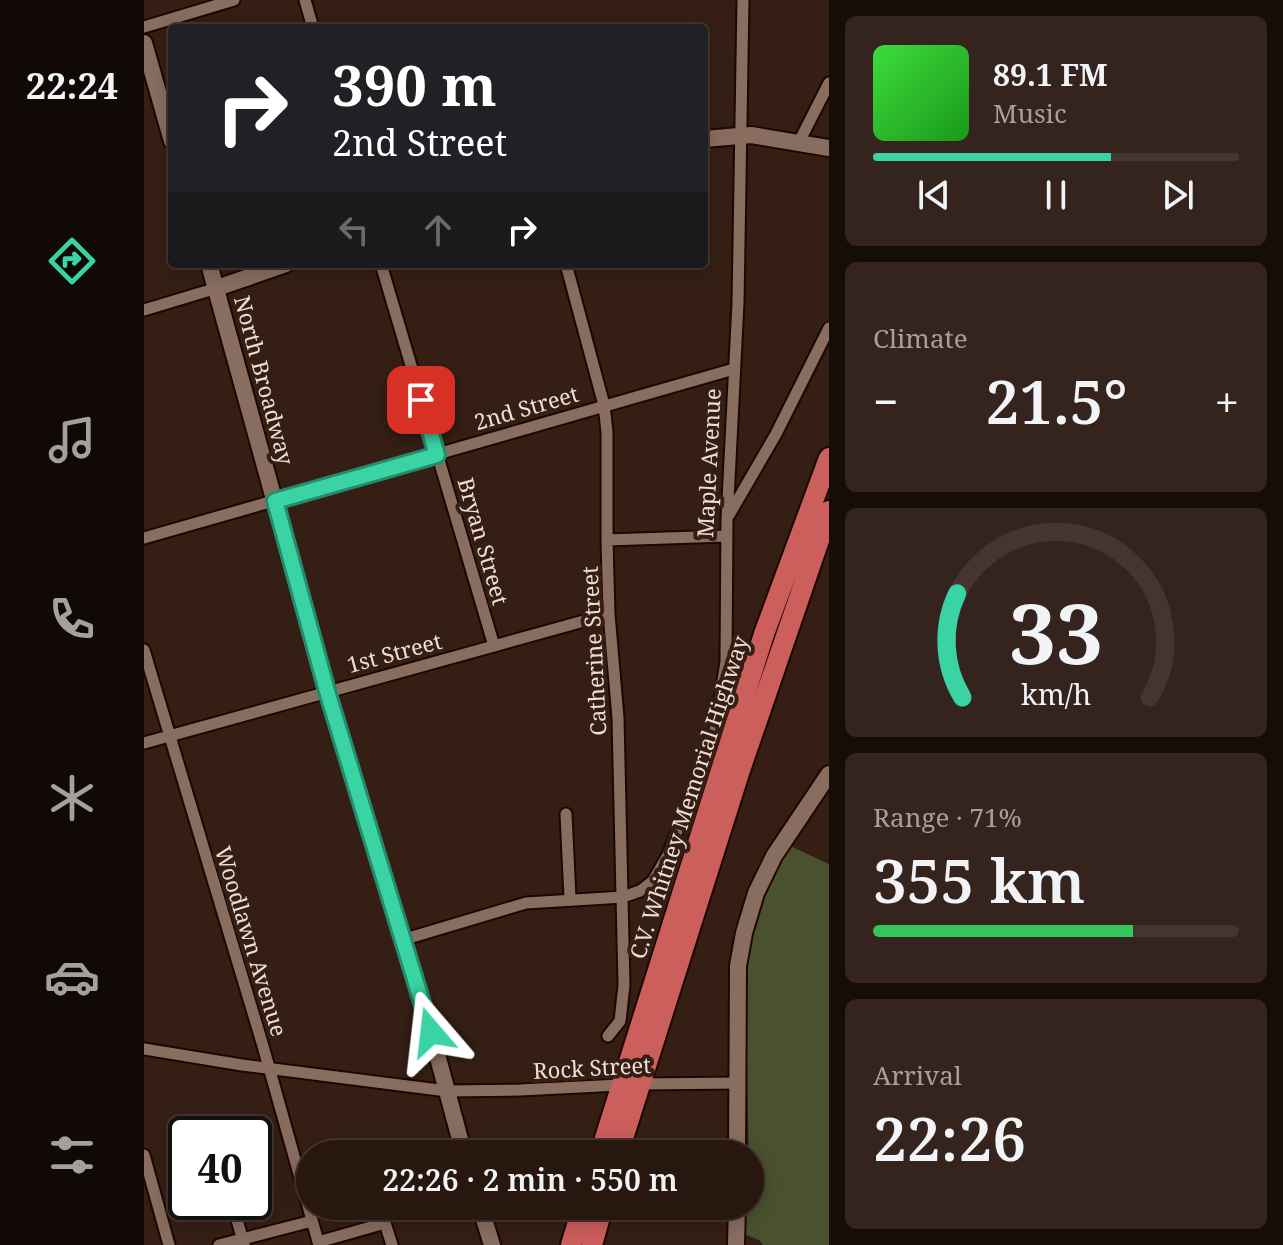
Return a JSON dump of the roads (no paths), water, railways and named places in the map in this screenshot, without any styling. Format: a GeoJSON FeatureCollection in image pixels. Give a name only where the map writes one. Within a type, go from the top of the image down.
{"type":"FeatureCollection","features":[{"type":"Feature","properties":{"kind":"highway","name":"C.V. Whitney Memorial Highway"},"geometry":{"type":"LineString","coordinates":[[621,1140],[631,1084],[764,634],[829,458]]}},
{"type":"Feature","properties":{"kind":"highway","name":"C.V. Whitney Memorial Highway"},"geometry":{"type":"LineString","coordinates":[[606,1140],[631,1084],[829,511]]}},
{"type":"Feature","properties":{"kind":"highway"},"geometry":{"type":"LineString","coordinates":[[571,1245],[579,1220]]}},
{"type":"Feature","properties":{"kind":"highway"},"geometry":{"type":"LineString","coordinates":[[592,1245],[599,1220]]}},
{"type":"Feature","properties":{"kind":"street"},"geometry":{"type":"LineString","coordinates":[[144,27],[234,0]]}},
{"type":"Feature","properties":{"kind":"street"},"geometry":{"type":"LineString","coordinates":[[305,0],[312,24]]}},
{"type":"Feature","properties":{"kind":"street","name":"Maple Avenue"},"geometry":{"type":"LineString","coordinates":[[623,897],[640,891],[653,881],[661,869],[715,730],[726,662],[726,536],[734,369],[743,0]]}},
{"type":"Feature","properties":{"kind":"street"},"geometry":{"type":"LineString","coordinates":[[144,43],[168,127]]}},
{"type":"Feature","properties":{"kind":"street"},"geometry":{"type":"LineString","coordinates":[[799,142],[829,83]]}},
{"type":"Feature","properties":{"kind":"street"},"geometry":{"type":"LineString","coordinates":[[708,139],[741,135],[829,148]]}},
{"type":"Feature","properties":{"kind":"street","name":"North Broadway"},"geometry":{"type":"LineString","coordinates":[[210,268],[327,691],[460,1140]]}},
{"type":"Feature","properties":{"kind":"street"},"geometry":{"type":"LineString","coordinates":[[144,310],[274,268]]}},
{"type":"Feature","properties":{"kind":"street","name":"Bryan Street"},"geometry":{"type":"LineString","coordinates":[[382,268],[494,646]]}},
{"type":"Feature","properties":{"kind":"street","name":"Catherine Street"},"geometry":{"type":"LineString","coordinates":[[567,268],[604,405],[609,614],[618,718],[623,897],[623,1011],[617,1027],[608,1036]]}},
{"type":"Feature","properties":{"kind":"street"},"geometry":{"type":"LineString","coordinates":[[727,519],[776,434],[829,328]]}},
{"type":"Feature","properties":{"kind":"street","name":"2nd Street"},"geometry":{"type":"LineString","coordinates":[[144,538],[734,369]]}},
{"type":"Feature","properties":{"kind":"street"},"geometry":{"type":"LineString","coordinates":[[607,540],[726,536]]}},
{"type":"Feature","properties":{"kind":"street","name":"1st Street"},"geometry":{"type":"LineString","coordinates":[[144,743],[609,614]]}},
{"type":"Feature","properties":{"kind":"street","name":"Woodlawn Avenue"},"geometry":{"type":"LineString","coordinates":[[144,650],[318,1244]]}},
{"type":"Feature","properties":{"kind":"street"},"geometry":{"type":"LineString","coordinates":[[737,1140],[738,998],[742,944],[751,906],[774,856],[829,774]]}},
{"type":"Feature","properties":{"kind":"street"},"geometry":{"type":"LineString","coordinates":[[566,814],[570,898]]}},
{"type":"Feature","properties":{"kind":"street"},"geometry":{"type":"LineString","coordinates":[[402,940],[526,903],[623,897]]}},
{"type":"Feature","properties":{"kind":"street","name":"Rock Street"},"geometry":{"type":"LineString","coordinates":[[144,1049],[269,1069],[447,1091],[739,1083]]}},
{"type":"Feature","properties":{"kind":"street"},"geometry":{"type":"LineString","coordinates":[[144,1155],[169,1245]]}},
{"type":"Feature","properties":{"kind":"street"},"geometry":{"type":"LineString","coordinates":[[237,1220],[243,1242]]}},
{"type":"Feature","properties":{"kind":"street"},"geometry":{"type":"LineString","coordinates":[[484,1220],[492,1245]]}},
{"type":"Feature","properties":{"kind":"street"},"geometry":{"type":"LineString","coordinates":[[736,1245],[737,1220]]}},
{"type":"Feature","properties":{"kind":"street"},"geometry":{"type":"LineString","coordinates":[[219,1245],[243,1242],[312,1221]]}},
{"type":"Feature","properties":{"kind":"street"},"geometry":{"type":"LineString","coordinates":[[318,1244],[385,1223],[392,1245]]}}]}
